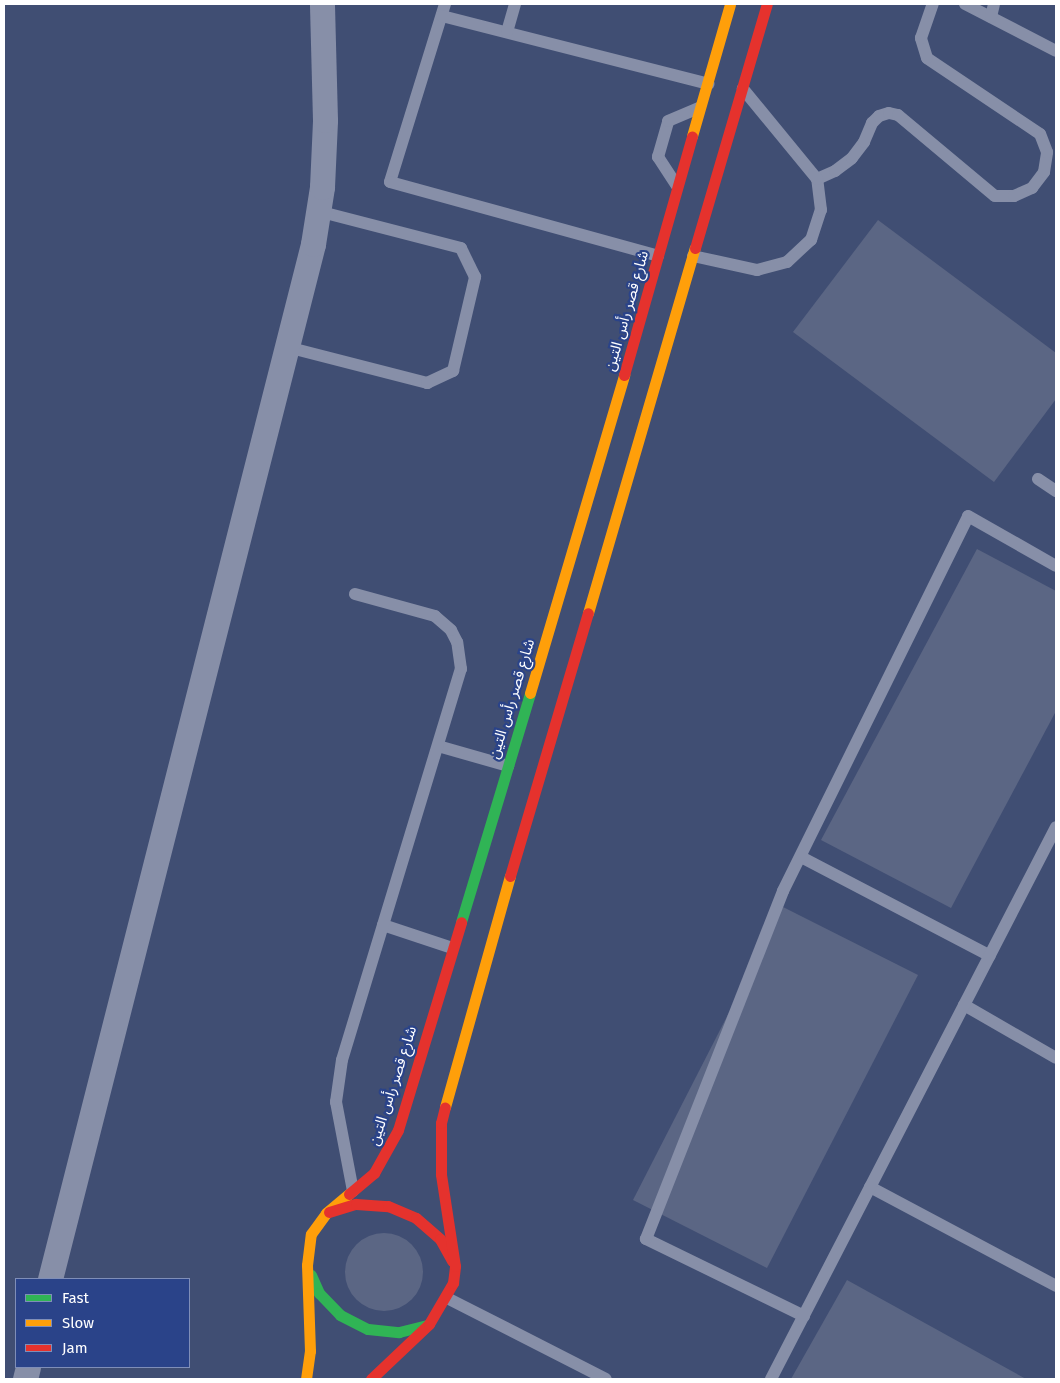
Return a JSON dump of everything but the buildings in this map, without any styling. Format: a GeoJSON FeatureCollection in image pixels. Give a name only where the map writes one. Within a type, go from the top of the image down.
{"type":"FeatureCollection","features":[{"type":"Feature","properties":{"kind":"main road","name":"شارع قصر رأس التين"},"geometry":{"type":"LineString","coordinates":[[306,1379],[311,1308],[307,1264],[311,1234],[326,1213],[353,1191],[383,1162],[398,1130],[508,766],[730,4]]}},
{"type":"Feature","properties":{"kind":"main road"},"geometry":{"type":"LineString","coordinates":[[371,1379],[429,1324],[447,1298],[455,1266],[440,1174],[441,1123],[452,1073],[767,4]]}},
{"type":"Feature","properties":{"kind":"main road"},"geometry":{"type":"LineString","coordinates":[[326,1213],[356,1204],[388,1206],[416,1218],[440,1239],[455,1266]]}},
{"type":"Feature","properties":{"kind":"main road"},"geometry":{"type":"LineString","coordinates":[[307,1264],[319,1293],[340,1315],[361,1326],[399,1332],[429,1324]]}},
{"type":"Feature","properties":{"kind":"street"},"geometry":{"type":"LineString","coordinates":[[50,1278],[287,347],[318,211],[325,120],[322,4]]}},
{"type":"Feature","properties":{"kind":"lane"},"geometry":{"type":"LineString","coordinates":[[507,32],[515,4]]}},
{"type":"Feature","properties":{"kind":"lane"},"geometry":{"type":"LineString","coordinates":[[817,179],[835,171],[852,158],[864,142],[872,123],[879,116],[889,113],[898,115],[995,196],[1014,196],[1032,188],[1044,172],[1047,152],[1040,134],[927,58],[921,38],[933,4]]}},
{"type":"Feature","properties":{"kind":"lane"},"geometry":{"type":"LineString","coordinates":[[965,4],[1056,51]]}},
{"type":"Feature","properties":{"kind":"lane"},"geometry":{"type":"LineString","coordinates":[[991,17],[994,4]]}},
{"type":"Feature","properties":{"kind":"lane"},"geometry":{"type":"LineString","coordinates":[[658,256],[390,182],[444,10],[507,32],[708,84]]}},
{"type":"Feature","properties":{"kind":"lane"},"geometry":{"type":"LineString","coordinates":[[694,256],[757,270],[788,262],[811,240],[821,210],[817,179],[743,89]]}},
{"type":"Feature","properties":{"kind":"lane"},"geometry":{"type":"LineString","coordinates":[[678,187],[658,157],[668,121],[701,107]]}},
{"type":"Feature","properties":{"kind":"lane"},"geometry":{"type":"LineString","coordinates":[[287,347],[427,383],[453,371],[475,277],[461,248],[318,211]]}},
{"type":"Feature","properties":{"kind":"lane"},"geometry":{"type":"LineString","coordinates":[[1038,479],[1056,491]]}},
{"type":"Feature","properties":{"kind":"lane"},"geometry":{"type":"LineString","coordinates":[[804,1316],[646,1239],[783,891],[968,516],[1056,566]]}},
{"type":"Feature","properties":{"kind":"lane"},"geometry":{"type":"LineString","coordinates":[[353,1191],[338,1127],[338,1081],[383,925],[461,669],[457,642],[443,622],[430,613],[355,594]]}},
{"type":"Feature","properties":{"kind":"lane"},"geometry":{"type":"LineString","coordinates":[[438,746],[508,766]]}},
{"type":"Feature","properties":{"kind":"lane"},"geometry":{"type":"LineString","coordinates":[[770,1379],[1056,827]]}},
{"type":"Feature","properties":{"kind":"lane"},"geometry":{"type":"LineString","coordinates":[[801,857],[990,956]]}},
{"type":"Feature","properties":{"kind":"lane"},"geometry":{"type":"LineString","coordinates":[[383,925],[452,948]]}},
{"type":"Feature","properties":{"kind":"lane"},"geometry":{"type":"LineString","coordinates":[[964,1005],[1056,1058]]}},
{"type":"Feature","properties":{"kind":"lane"},"geometry":{"type":"LineString","coordinates":[[870,1187],[1056,1286]]}},
{"type":"Feature","properties":{"kind":"lane"},"geometry":{"type":"LineString","coordinates":[[447,1298],[606,1379]]}},
{"type":"Feature","properties":{"kind":"traffic: fast"},"geometry":{"type":"LineString","coordinates":[[461,922],[530,693]]}},
{"type":"Feature","properties":{"kind":"traffic: fast"},"geometry":{"type":"LineString","coordinates":[[311,1275],[319,1293],[340,1315],[368,1329],[399,1332],[428,1325]]}},
{"type":"Feature","properties":{"kind":"traffic: slow"},"geometry":{"type":"LineString","coordinates":[[692,136],[730,4]]}},
{"type":"Feature","properties":{"kind":"traffic: slow"},"geometry":{"type":"LineString","coordinates":[[588,613],[695,248]]}},
{"type":"Feature","properties":{"kind":"traffic: slow"},"geometry":{"type":"LineString","coordinates":[[530,693],[624,375]]}},
{"type":"Feature","properties":{"kind":"traffic: slow"},"geometry":{"type":"LineString","coordinates":[[445,1107],[510,876]]}},
{"type":"Feature","properties":{"kind":"traffic: slow"},"geometry":{"type":"LineString","coordinates":[[306,1379],[310,1351],[307,1265],[311,1234],[326,1213],[349,1194]]}},
{"type":"Feature","properties":{"kind":"traffic: jam"},"geometry":{"type":"LineString","coordinates":[[695,248],[767,4]]}},
{"type":"Feature","properties":{"kind":"traffic: jam"},"geometry":{"type":"LineString","coordinates":[[624,375],[692,136]]}},
{"type":"Feature","properties":{"kind":"traffic: jam"},"geometry":{"type":"LineString","coordinates":[[510,876],[588,613]]}},
{"type":"Feature","properties":{"kind":"traffic: jam"},"geometry":{"type":"LineString","coordinates":[[349,1194],[374,1173],[398,1130],[461,922]]}},
{"type":"Feature","properties":{"kind":"traffic: jam"},"geometry":{"type":"LineString","coordinates":[[371,1379],[429,1324],[453,1283],[455,1266],[441,1174],[441,1123],[445,1107]]}},
{"type":"Feature","properties":{"kind":"traffic: jam"},"geometry":{"type":"LineString","coordinates":[[329,1212],[356,1204],[388,1206],[416,1218],[440,1239],[452,1261]]}}]}
